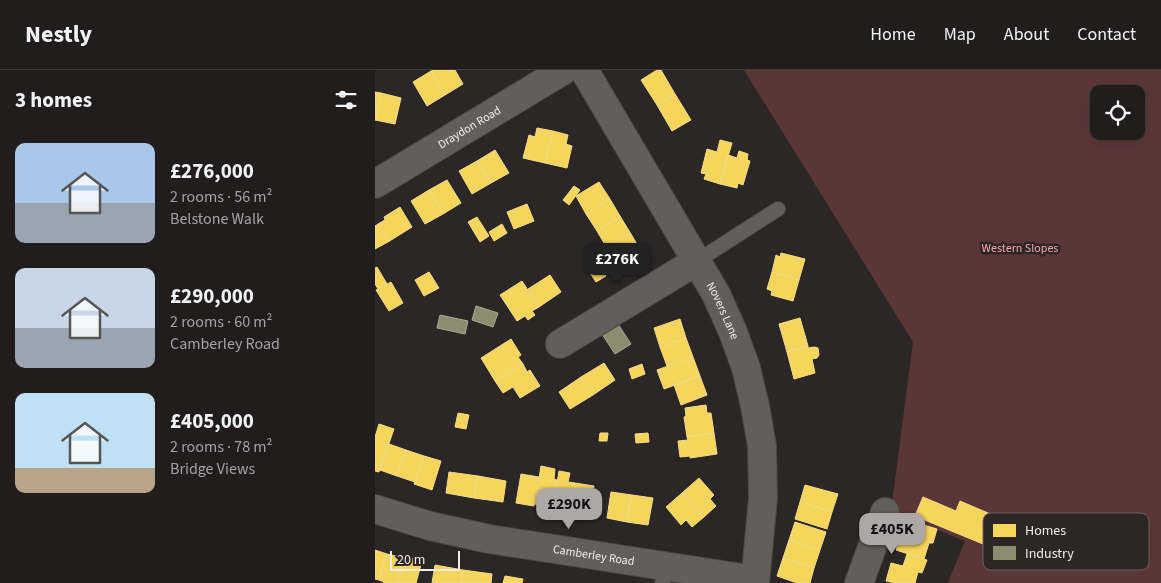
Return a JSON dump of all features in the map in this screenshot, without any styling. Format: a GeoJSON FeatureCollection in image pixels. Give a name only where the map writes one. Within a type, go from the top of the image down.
{"type":"FeatureCollection","features":[{"type":"Feature","properties":{"kind":"street","name":"Draydon Road"},"geometry":{"type":"LineString","coordinates":[[375,184],[564,70]]}},
{"type":"Feature","properties":{"kind":"street","name":"Novers Lane"},"geometry":{"type":"LineString","coordinates":[[584,70],[716,294],[746,368],[762,446],[763,498],[755,582]]}},
{"type":"Feature","properties":{"kind":"street"},"geometry":{"type":"LineString","coordinates":[[560,344],[697,261]]}},
{"type":"Feature","properties":{"kind":"street","name":"Camberley Road"},"geometry":{"type":"LineString","coordinates":[[375,508],[430,526],[665,574],[755,582]]}},
{"type":"Feature","properties":{"kind":"street"},"geometry":{"type":"LineString","coordinates":[[859,583],[885,512]]}},
{"type":"Feature","properties":{"kind":"lane"},"geometry":{"type":"LineString","coordinates":[[697,261],[778,210]]}},
{"type":"Feature","properties":{"kind":"green space","name":"Western Slopes"},"geometry":{"type":"Polygon","coordinates":[[[744,70],[1161,70],[1161,583],[948,583],[965,541],[891,511],[913,342],[744,70]]]}},
{"type":"Feature","properties":{"kind":"building: Homes"},"geometry":{"type":"Polygon","coordinates":[[[455,70],[463,84],[445,95],[431,71],[455,70]]]}},
{"type":"Feature","properties":{"kind":"building: Homes"},"geometry":{"type":"Polygon","coordinates":[[[657,70],[661,70],[675,94],[657,105],[641,80],[657,70]]]}},
{"type":"Feature","properties":{"kind":"building: Homes"},"geometry":{"type":"Polygon","coordinates":[[[431,71],[445,95],[427,106],[413,82],[431,71]]]}},
{"type":"Feature","properties":{"kind":"building: Homes"},"geometry":{"type":"Polygon","coordinates":[[[375,92],[381,93],[375,120],[375,92]]]}},
{"type":"Feature","properties":{"kind":"building: Homes"},"geometry":{"type":"Polygon","coordinates":[[[381,93],[401,98],[395,124],[375,120],[381,93]]]}},
{"type":"Feature","properties":{"kind":"building: Homes"},"geometry":{"type":"Polygon","coordinates":[[[675,94],[691,120],[672,131],[657,105],[675,94]]]}},
{"type":"Feature","properties":{"kind":"building: Homes"},"geometry":{"type":"Polygon","coordinates":[[[537,128],[553,131],[545,163],[523,158],[529,135],[535,137],[537,128]]]}},
{"type":"Feature","properties":{"kind":"building: Homes"},"geometry":{"type":"Polygon","coordinates":[[[553,131],[568,135],[566,144],[572,146],[567,168],[545,163],[553,131]]]}},
{"type":"Feature","properties":{"kind":"building: Homes"},"geometry":{"type":"Polygon","coordinates":[[[720,140],[732,143],[720,184],[704,179],[706,174],[701,173],[707,149],[717,152],[720,140]]]}},
{"type":"Feature","properties":{"kind":"building: Homes"},"geometry":{"type":"Polygon","coordinates":[[[495,150],[509,173],[491,183],[477,161],[495,150]]]}},
{"type":"Feature","properties":{"kind":"building: Homes"},"geometry":{"type":"Polygon","coordinates":[[[739,151],[748,154],[747,160],[750,161],[743,185],[738,183],[737,188],[720,184],[728,155],[737,158],[739,151]]]}},
{"type":"Feature","properties":{"kind":"building: Homes"},"geometry":{"type":"Polygon","coordinates":[[[477,161],[491,183],[472,194],[459,171],[477,161]]]}},
{"type":"Feature","properties":{"kind":"building: Homes"},"geometry":{"type":"Polygon","coordinates":[[[447,180],[461,203],[443,214],[429,190],[447,180]]]}},
{"type":"Feature","properties":{"kind":"building: Homes"},"geometry":{"type":"Polygon","coordinates":[[[599,182],[610,199],[586,214],[576,196],[599,182]]]}},
{"type":"Feature","properties":{"kind":"building: Homes"},"geometry":{"type":"Polygon","coordinates":[[[574,186],[580,190],[569,205],[563,200],[574,186]]]}},
{"type":"Feature","properties":{"kind":"building: Homes"},"geometry":{"type":"Polygon","coordinates":[[[429,190],[443,214],[425,224],[411,201],[429,190]]]}},
{"type":"Feature","properties":{"kind":"building: Homes"},"geometry":{"type":"Polygon","coordinates":[[[610,199],[620,216],[597,231],[586,214],[610,199]]]}},
{"type":"Feature","properties":{"kind":"building: Homes"},"geometry":{"type":"Polygon","coordinates":[[[527,204],[534,221],[514,229],[507,212],[527,204]]]}},
{"type":"Feature","properties":{"kind":"building: Homes"},"geometry":{"type":"Polygon","coordinates":[[[400,207],[412,227],[388,242],[378,224],[385,220],[384,217],[400,207]]]}},
{"type":"Feature","properties":{"kind":"building: Homes"},"geometry":{"type":"Polygon","coordinates":[[[620,216],[631,234],[607,248],[597,231],[620,216]]]}},
{"type":"Feature","properties":{"kind":"building: Homes"},"geometry":{"type":"Polygon","coordinates":[[[477,217],[489,236],[480,242],[468,222],[477,217]]]}},
{"type":"Feature","properties":{"kind":"building: Homes"},"geometry":{"type":"Polygon","coordinates":[[[378,224],[388,242],[375,249],[375,226],[378,224]]]}},
{"type":"Feature","properties":{"kind":"building: Homes"},"geometry":{"type":"Polygon","coordinates":[[[502,224],[507,233],[494,241],[489,232],[502,224]]]}},
{"type":"Feature","properties":{"kind":"building: Homes"},"geometry":{"type":"Polygon","coordinates":[[[631,234],[641,251],[618,265],[607,248],[631,234]]]}},
{"type":"Feature","properties":{"kind":"building: Homes"},"geometry":{"type":"Polygon","coordinates":[[[781,253],[805,259],[799,280],[772,272],[776,255],[780,257],[781,253]]]}},
{"type":"Feature","properties":{"kind":"building: Homes"},"geometry":{"type":"Polygon","coordinates":[[[594,259],[606,276],[596,282],[585,265],[594,259]]]}},
{"type":"Feature","properties":{"kind":"building: Homes"},"geometry":{"type":"Polygon","coordinates":[[[377,267],[387,284],[378,289],[375,284],[375,268],[377,267]]]}},
{"type":"Feature","properties":{"kind":"building: Homes"},"geometry":{"type":"Polygon","coordinates":[[[429,272],[439,288],[424,296],[415,280],[429,272]]]}},
{"type":"Feature","properties":{"kind":"building: Homes"},"geometry":{"type":"Polygon","coordinates":[[[772,272],[799,280],[793,301],[771,295],[772,291],[767,289],[772,272]]]}},
{"type":"Feature","properties":{"kind":"building: Homes"},"geometry":{"type":"Polygon","coordinates":[[[550,275],[561,292],[539,307],[528,289],[550,275]]]}},
{"type":"Feature","properties":{"kind":"building: Homes"},"geometry":{"type":"Polygon","coordinates":[[[522,281],[539,307],[532,311],[535,315],[528,320],[525,316],[517,321],[500,295],[522,281]]]}},
{"type":"Feature","properties":{"kind":"building: Homes"},"geometry":{"type":"Polygon","coordinates":[[[391,282],[403,303],[389,311],[376,290],[391,282]]]}},
{"type":"Feature","properties":{"kind":"building: Homes"},"geometry":{"type":"Polygon","coordinates":[[[800,318],[808,346],[787,352],[779,324],[800,318]]]}},
{"type":"Feature","properties":{"kind":"building: Homes"},"geometry":{"type":"Polygon","coordinates":[[[680,319],[686,338],[660,347],[654,328],[680,319]]]}},
{"type":"Feature","properties":{"kind":"building: Homes"},"geometry":{"type":"Polygon","coordinates":[[[686,338],[693,357],[667,366],[660,347],[686,338]]]}},
{"type":"Feature","properties":{"kind":"building: Homes"},"geometry":{"type":"Polygon","coordinates":[[[511,339],[521,355],[518,357],[523,364],[495,381],[481,358],[511,339]]]}},
{"type":"Feature","properties":{"kind":"building: Homes"},"geometry":{"type":"Polygon","coordinates":[[[808,346],[808,348],[818,348],[819,355],[817,358],[812,359],[815,373],[794,379],[787,352],[808,346]]]}},
{"type":"Feature","properties":{"kind":"building: Homes"},"geometry":{"type":"Polygon","coordinates":[[[693,357],[700,376],[664,389],[657,370],[693,357]]]}},
{"type":"Feature","properties":{"kind":"building: Homes"},"geometry":{"type":"Polygon","coordinates":[[[604,363],[615,380],[593,395],[581,377],[604,363]]]}},
{"type":"Feature","properties":{"kind":"building: Homes"},"geometry":{"type":"Polygon","coordinates":[[[523,364],[527,372],[530,370],[540,386],[520,398],[513,387],[503,393],[495,381],[523,364]]]}},
{"type":"Feature","properties":{"kind":"building: Homes"},"geometry":{"type":"Polygon","coordinates":[[[642,364],[645,374],[632,379],[629,369],[642,364]]]}},
{"type":"Feature","properties":{"kind":"building: Homes"},"geometry":{"type":"Polygon","coordinates":[[[700,376],[707,395],[681,405],[674,385],[700,376]]]}},
{"type":"Feature","properties":{"kind":"building: Homes"},"geometry":{"type":"Polygon","coordinates":[[[581,377],[593,395],[570,409],[559,392],[581,377]]]}},
{"type":"Feature","properties":{"kind":"building: Homes"},"geometry":{"type":"Polygon","coordinates":[[[706,405],[707,413],[711,413],[714,433],[687,437],[684,417],[686,416],[685,408],[706,405]]]}},
{"type":"Feature","properties":{"kind":"building: Homes"},"geometry":{"type":"Polygon","coordinates":[[[458,413],[469,415],[466,429],[455,427],[458,413]]]}},
{"type":"Feature","properties":{"kind":"building: Homes"},"geometry":{"type":"Polygon","coordinates":[[[379,424],[394,429],[379,472],[375,471],[375,437],[379,424]]]}},
{"type":"Feature","properties":{"kind":"building: Homes"},"geometry":{"type":"Polygon","coordinates":[[[600,433],[608,433],[607,441],[599,441],[600,433]]]}},
{"type":"Feature","properties":{"kind":"building: Homes"},"geometry":{"type":"Polygon","coordinates":[[[648,433],[649,442],[636,443],[635,434],[648,433]]]}},
{"type":"Feature","properties":{"kind":"building: Homes"},"geometry":{"type":"Polygon","coordinates":[[[714,433],[717,454],[690,458],[690,456],[680,457],[678,441],[688,440],[687,437],[714,433]]]}},
{"type":"Feature","properties":{"kind":"building: Homes"},"geometry":{"type":"Polygon","coordinates":[[[389,444],[406,450],[397,476],[380,470],[389,444]]]}},
{"type":"Feature","properties":{"kind":"building: Homes"},"geometry":{"type":"Polygon","coordinates":[[[406,450],[424,456],[415,482],[397,476],[406,450]]]}},
{"type":"Feature","properties":{"kind":"building: Homes"},"geometry":{"type":"Polygon","coordinates":[[[424,456],[441,461],[432,490],[414,484],[424,456]]]}},
{"type":"Feature","properties":{"kind":"building: Homes"},"geometry":{"type":"Polygon","coordinates":[[[541,466],[555,469],[554,479],[557,480],[553,507],[535,504],[541,466]]]}},
{"type":"Feature","properties":{"kind":"building: Homes"},"geometry":{"type":"Polygon","coordinates":[[[559,471],[570,473],[568,482],[575,483],[571,510],[553,507],[559,471]]]}},
{"type":"Feature","properties":{"kind":"building: Homes"},"geometry":{"type":"Polygon","coordinates":[[[449,472],[478,476],[474,498],[446,493],[449,472]]]}},
{"type":"Feature","properties":{"kind":"building: Homes"},"geometry":{"type":"Polygon","coordinates":[[[521,474],[539,477],[534,506],[516,503],[521,474]]]}},
{"type":"Feature","properties":{"kind":"building: Homes"},"geometry":{"type":"Polygon","coordinates":[[[478,476],[506,481],[503,502],[474,498],[478,476]]]}},
{"type":"Feature","properties":{"kind":"building: Homes"},"geometry":{"type":"Polygon","coordinates":[[[699,478],[714,495],[710,499],[716,506],[704,517],[682,493],[699,478]]]}},
{"type":"Feature","properties":{"kind":"building: Homes"},"geometry":{"type":"Polygon","coordinates":[[[575,483],[594,486],[589,516],[570,513],[575,483]]]}},
{"type":"Feature","properties":{"kind":"building: Homes"},"geometry":{"type":"Polygon","coordinates":[[[805,485],[838,494],[832,512],[800,502],[805,485]]]}},
{"type":"Feature","properties":{"kind":"building: Homes"},"geometry":{"type":"Polygon","coordinates":[[[611,492],[632,495],[627,522],[607,518],[611,492]]]}},
{"type":"Feature","properties":{"kind":"building: Homes"},"geometry":{"type":"Polygon","coordinates":[[[682,493],[704,517],[692,527],[686,520],[681,525],[666,507],[682,493]]]}},
{"type":"Feature","properties":{"kind":"building: Homes"},"geometry":{"type":"Polygon","coordinates":[[[632,495],[653,498],[648,525],[627,522],[632,495]]]}},
{"type":"Feature","properties":{"kind":"building: Homes"},"geometry":{"type":"Polygon","coordinates":[[[923,497],[956,511],[960,501],[988,513],[983,513],[983,544],[915,516],[923,497]]]}},
{"type":"Feature","properties":{"kind":"building: Homes"},"geometry":{"type":"Polygon","coordinates":[[[800,502],[832,512],[827,529],[795,519],[800,502]]]}},
{"type":"Feature","properties":{"kind":"building: Homes"},"geometry":{"type":"Polygon","coordinates":[[[795,522],[826,532],[820,550],[789,540],[795,522]]]}},
{"type":"Feature","properties":{"kind":"building: Homes"},"geometry":{"type":"Polygon","coordinates":[[[917,523],[937,529],[933,543],[929,543],[924,559],[896,550],[901,533],[913,536],[917,523]]]}},
{"type":"Feature","properties":{"kind":"building: Homes"},"geometry":{"type":"Polygon","coordinates":[[[789,540],[820,550],[814,568],[783,558],[789,540]]]}},
{"type":"Feature","properties":{"kind":"building: Homes"},"geometry":{"type":"Polygon","coordinates":[[[375,550],[387,554],[379,580],[375,579],[375,550]]]}},
{"type":"Feature","properties":{"kind":"building: Homes"},"geometry":{"type":"Polygon","coordinates":[[[387,554],[404,558],[397,583],[383,583],[379,580],[387,554]]]}},
{"type":"Feature","properties":{"kind":"building: Homes"},"geometry":{"type":"Polygon","coordinates":[[[907,554],[927,560],[922,573],[918,572],[915,583],[886,581],[891,563],[903,566],[907,554]]]}},
{"type":"Feature","properties":{"kind":"building: Homes"},"geometry":{"type":"Polygon","coordinates":[[[405,557],[422,561],[416,583],[397,583],[405,557]]]}},
{"type":"Feature","properties":{"kind":"building: Homes"},"geometry":{"type":"Polygon","coordinates":[[[783,558],[814,568],[810,583],[797,583],[777,576],[783,558]]]}},
{"type":"Feature","properties":{"kind":"building: Homes"},"geometry":{"type":"Polygon","coordinates":[[[435,565],[463,570],[461,583],[432,583],[435,565]]]}},
{"type":"Feature","properties":{"kind":"building: Homes"},"geometry":{"type":"Polygon","coordinates":[[[463,570],[492,574],[491,583],[461,583],[463,570]]]}},
{"type":"Feature","properties":{"kind":"building: Homes"},"geometry":{"type":"Polygon","coordinates":[[[505,576],[523,579],[522,583],[503,583],[505,576]]]}},
{"type":"Feature","properties":{"kind":"building: Industry"},"geometry":{"type":"Polygon","coordinates":[[[476,306],[498,313],[493,327],[472,320],[476,306]]]}},
{"type":"Feature","properties":{"kind":"building: Industry"},"geometry":{"type":"Polygon","coordinates":[[[440,315],[468,321],[465,334],[437,328],[440,315]]]}},
{"type":"Feature","properties":{"kind":"building: Industry"},"geometry":{"type":"Polygon","coordinates":[[[618,324],[631,344],[615,354],[602,334],[618,324]]]}}]}
